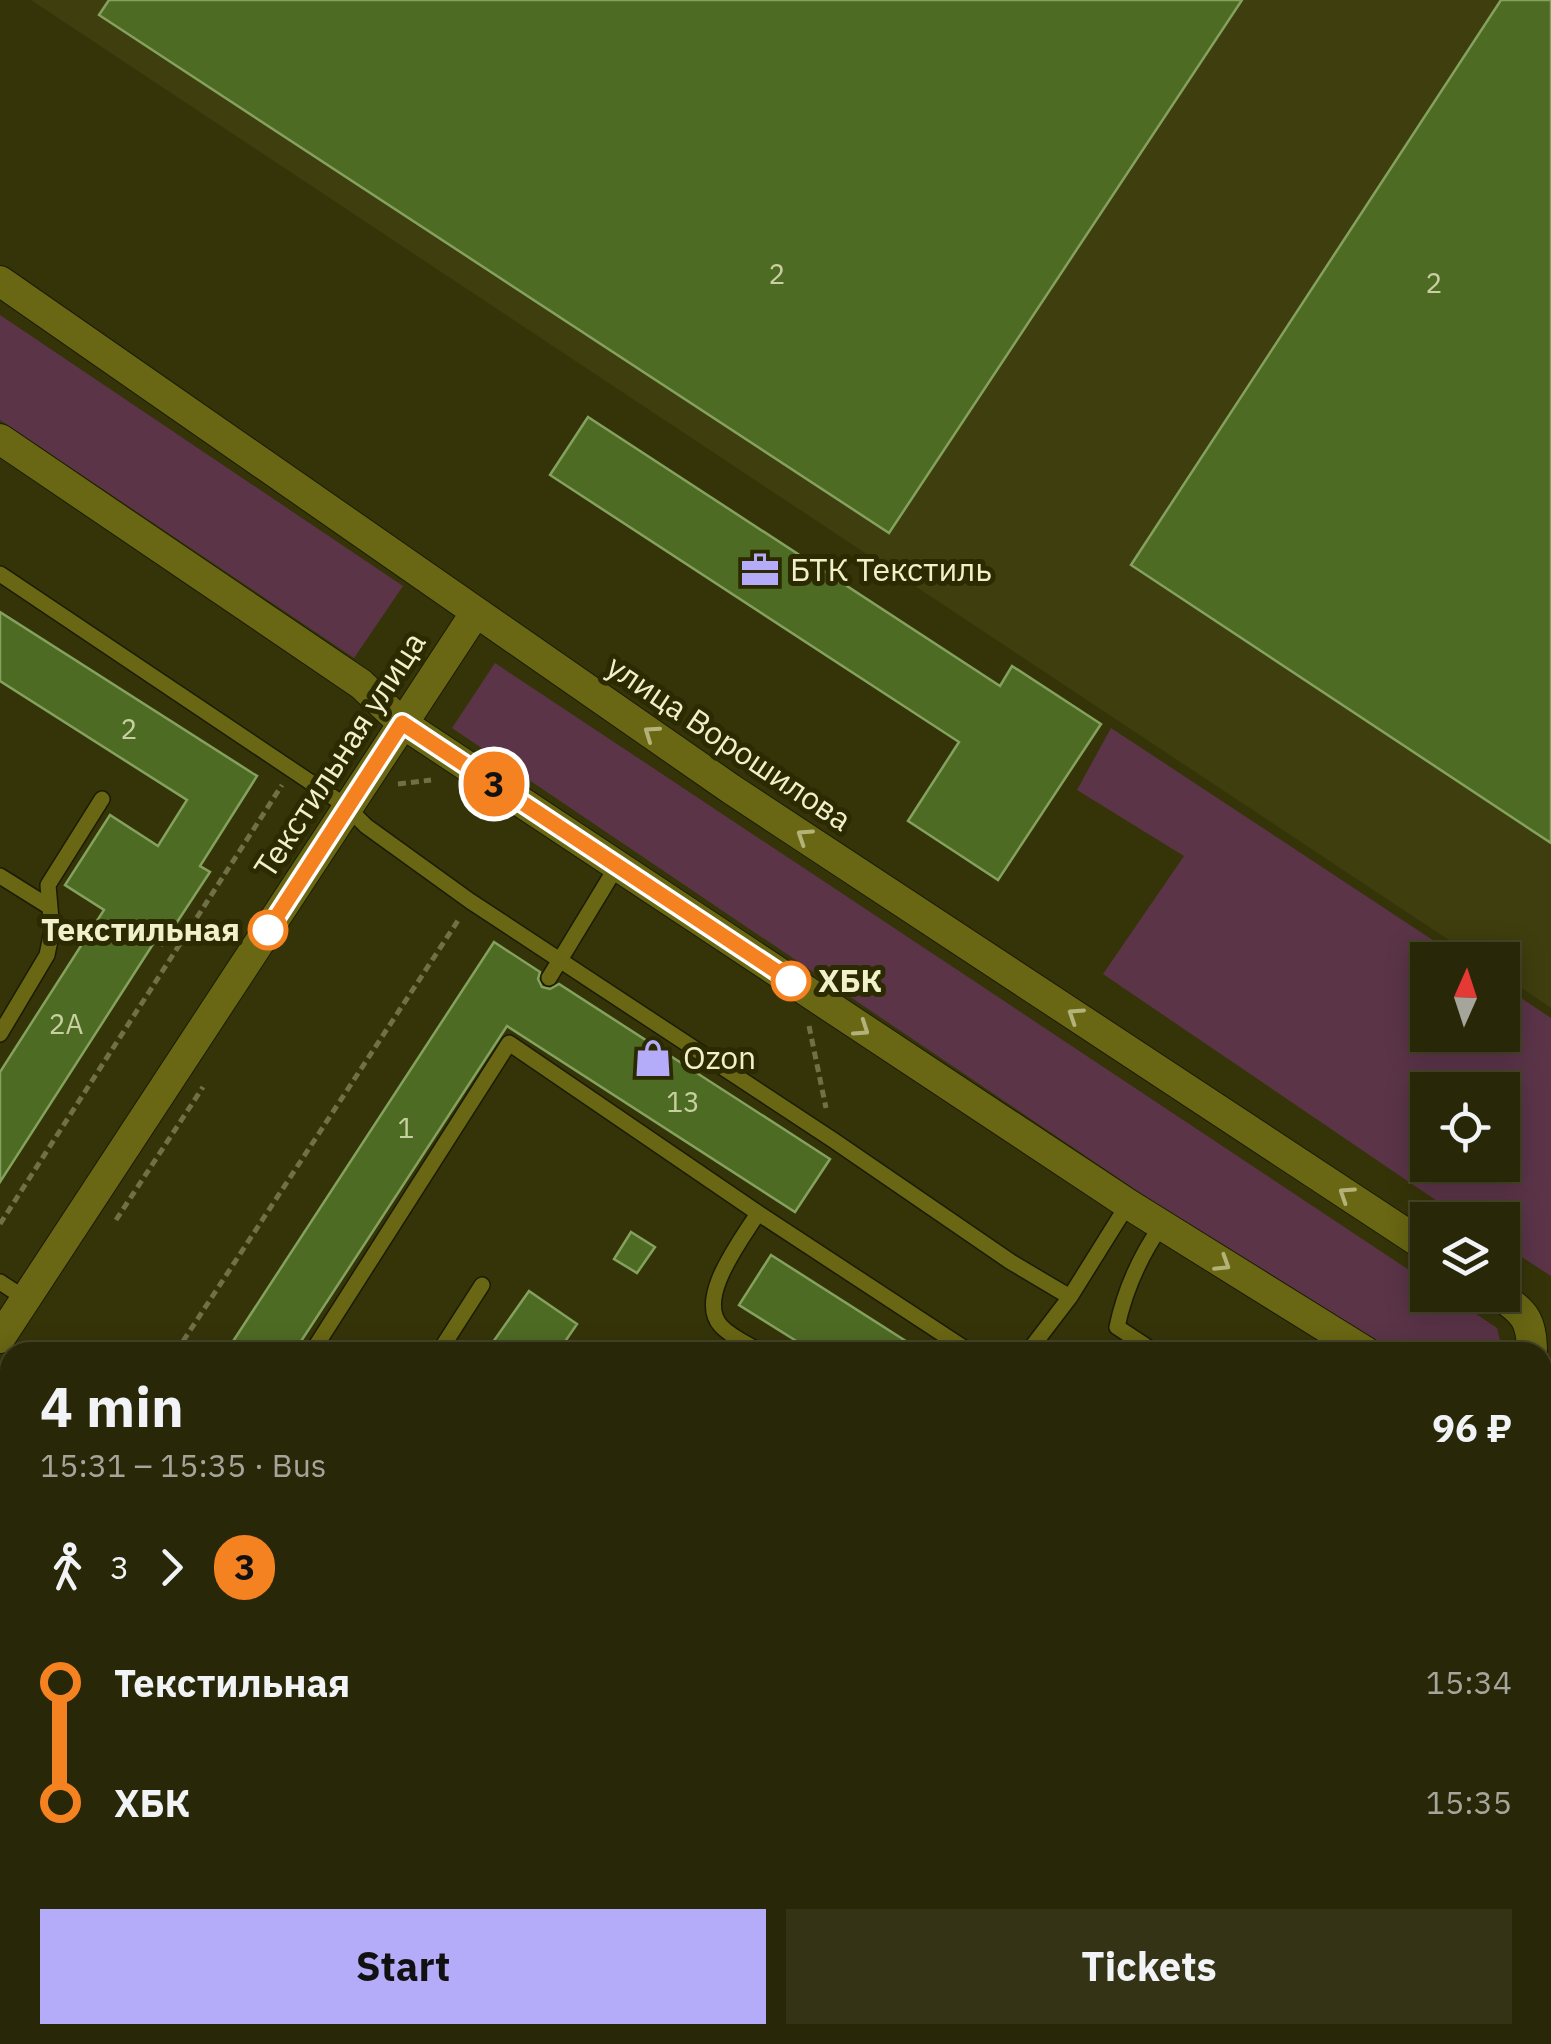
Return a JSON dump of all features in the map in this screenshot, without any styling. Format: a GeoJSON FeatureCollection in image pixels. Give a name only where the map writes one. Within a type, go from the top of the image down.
{"type":"FeatureCollection","features":[{"type":"Feature","properties":{"kind":"main road","name":"улица Ворошилова"},"geometry":{"type":"LineString","coordinates":[[0,282],[731,789],[1410,1236]]}},
{"type":"Feature","properties":{"kind":"main road"},"geometry":{"type":"LineString","coordinates":[[0,439],[361,684],[402,723],[1128,1204],[1350,1342]]}},
{"type":"Feature","properties":{"kind":"main road","name":"Текстильная улица"},"geometry":{"type":"LineString","coordinates":[[0,1338],[356,816],[402,723],[476,612]]}},
{"type":"Feature","properties":{"kind":"main road"},"geometry":{"type":"LineString","coordinates":[[1520,1309],[1551,1328]]}},
{"type":"Feature","properties":{"kind":"main road"},"geometry":{"type":"LineString","coordinates":[[1518,1312],[1532,1328],[1532,1342]]}},
{"type":"Feature","properties":{"kind":"lane"},"geometry":{"type":"LineString","coordinates":[[0,574],[292,771],[470,901],[1011,1262],[1070,1296]]}},
{"type":"Feature","properties":{"kind":"lane"},"geometry":{"type":"LineString","coordinates":[[0,1034],[47,956],[52,931],[48,884],[102,799]]}},
{"type":"Feature","properties":{"kind":"lane"},"geometry":{"type":"LineString","coordinates":[[549,978],[617,866]]}},
{"type":"Feature","properties":{"kind":"lane"},"geometry":{"type":"LineString","coordinates":[[0,876],[48,906]]}},
{"type":"Feature","properties":{"kind":"lane"},"geometry":{"type":"LineString","coordinates":[[318,1342],[512,1037],[758,1213],[955,1342]]}},
{"type":"Feature","properties":{"kind":"lane"},"geometry":{"type":"LineString","coordinates":[[1036,1342],[1070,1296],[1128,1204]]}},
{"type":"Feature","properties":{"kind":"lane"},"geometry":{"type":"LineString","coordinates":[[745,1342],[719,1325],[713,1306],[718,1279],[758,1213]]}},
{"type":"Feature","properties":{"kind":"lane"},"geometry":{"type":"LineString","coordinates":[[1140,1342],[1117,1327],[1123,1296],[1141,1256],[1162,1226]]}},
{"type":"Feature","properties":{"kind":"lane"},"geometry":{"type":"LineString","coordinates":[[0,1282],[26,1299]]}},
{"type":"Feature","properties":{"kind":"lane"},"geometry":{"type":"LineString","coordinates":[[445,1342],[482,1285]]}},
{"type":"Feature","properties":{"kind":"path"},"geometry":{"type":"LineString","coordinates":[[0,1224],[292,771]]}},
{"type":"Feature","properties":{"kind":"path"},"geometry":{"type":"LineString","coordinates":[[356,816],[398,783],[428,780],[446,784]]}},
{"type":"Feature","properties":{"kind":"path"},"geometry":{"type":"LineString","coordinates":[[183,1342],[470,901]]}},
{"type":"Feature","properties":{"kind":"path"},"geometry":{"type":"LineString","coordinates":[[806,1014],[833,1140]]}},
{"type":"Feature","properties":{"kind":"path"},"geometry":{"type":"LineString","coordinates":[[112,1226],[207,1081]]}},
{"type":"Feature","properties":{"kind":"shaded area"},"geometry":{"type":"Polygon","coordinates":[[[31,0],[1551,0],[1551,1008],[1520,987],[1520,942],[1452,942],[31,0]]]}},
{"type":"Feature","properties":{"kind":"shaded area"},"geometry":{"type":"Polygon","coordinates":[[[0,315],[403,586],[354,658],[0,420],[0,315]]]}},
{"type":"Feature","properties":{"kind":"shaded area"},"geometry":{"type":"Polygon","coordinates":[[[495,663],[1410,1271],[1410,1312],[1473,1312],[1497,1328],[1500,1342],[1361,1342],[452,728],[495,663]]]}},
{"type":"Feature","properties":{"kind":"shaded area"},"geometry":{"type":"Polygon","coordinates":[[[1111,728],[1436,942],[1410,942],[1410,1052],[1520,1052],[1520,997],[1551,1018],[1551,1276],[1520,1256],[1520,1202],[1439,1202],[1103,974],[1184,856],[1077,790],[1111,728]]]}},
{"type":"Feature","properties":{"kind":"building"},"geometry":{"type":"Polygon","coordinates":[[[109,0],[1242,0],[889,533],[99,15],[109,0]]]}},
{"type":"Feature","properties":{"kind":"building"},"geometry":{"type":"Polygon","coordinates":[[[1501,0],[1551,0],[1551,843],[1131,565],[1501,0]]]}},
{"type":"Feature","properties":{"kind":"building","name":"БТК Текстиль"},"geometry":{"type":"Polygon","coordinates":[[[588,417],[1000,686],[1012,666],[1101,724],[998,880],[908,821],[959,742],[550,475],[588,417]]]}},
{"type":"Feature","properties":{"kind":"building"},"geometry":{"type":"Polygon","coordinates":[[[0,612],[257,776],[200,866],[210,872],[162,945],[155,941],[0,1182],[0,1072],[104,910],[65,885],[110,815],[158,846],[187,800],[0,681],[0,612]]]}},
{"type":"Feature","properties":{"kind":"building"},"geometry":{"type":"Polygon","coordinates":[[[494,942],[540,972],[542,987],[550,989],[559,984],[830,1159],[795,1212],[507,1026],[301,1342],[233,1342],[494,942]]]}},
{"type":"Feature","properties":{"kind":"building"},"geometry":{"type":"Polygon","coordinates":[[[631,1232],[655,1247],[637,1273],[614,1259],[631,1232]]]}},
{"type":"Feature","properties":{"kind":"building"},"geometry":{"type":"Polygon","coordinates":[[[771,1255],[907,1342],[798,1342],[739,1305],[771,1255]]]}},
{"type":"Feature","properties":{"kind":"building"},"geometry":{"type":"Polygon","coordinates":[[[529,1291],[577,1324],[565,1342],[493,1342],[529,1291]]]}},
{"type":"Feature","properties":{"kind":"bus line","name":"3"},"geometry":{"type":"LineString","coordinates":[[268,930],[402,723],[791,981]]}},
{"type":"Feature","properties":{"kind":"place","name":"БТК Текстиль"},"geometry":{"type":"Point","coordinates":[760,570]}},
{"type":"Feature","properties":{"kind":"place","name":"Текстильная"},"geometry":{"type":"Point","coordinates":[268,930]}},
{"type":"Feature","properties":{"kind":"place","name":"ХБК"},"geometry":{"type":"Point","coordinates":[791,981]}},
{"type":"Feature","properties":{"kind":"place","name":"Ozon"},"geometry":{"type":"Point","coordinates":[653,1058]}}]}
